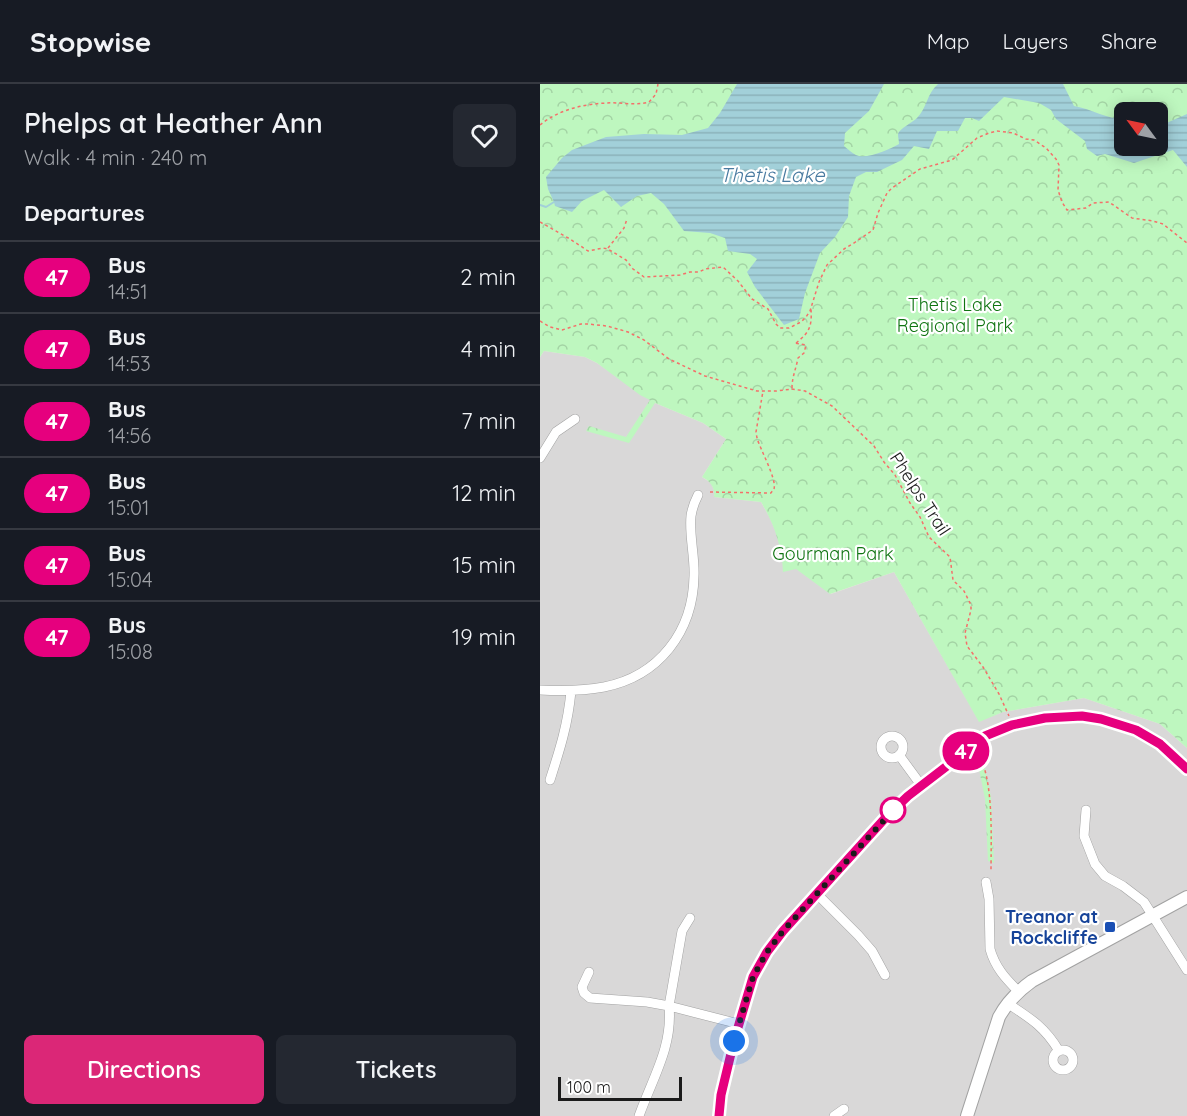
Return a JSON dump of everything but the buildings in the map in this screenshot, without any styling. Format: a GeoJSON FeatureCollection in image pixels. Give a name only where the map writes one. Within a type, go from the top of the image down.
{"type":"FeatureCollection","features":[{"type":"Feature","properties":{"kind":"street"},"geometry":{"type":"LineString","coordinates":[[540,458],[556,432],[575,419]]}},
{"type":"Feature","properties":{"kind":"street"},"geometry":{"type":"LineString","coordinates":[[540,690],[571,691],[603,687],[635,677],[665,655],[679,636],[692,597],[694,576],[691,516],[698,495]]}},
{"type":"Feature","properties":{"kind":"street"},"geometry":{"type":"LineString","coordinates":[[549,780],[569,715],[571,691]]}},
{"type":"Feature","properties":{"kind":"street"},"geometry":{"type":"LineString","coordinates":[[719,1116],[723,1086],[739,1024],[753,977],[767,952],[783,931],[888,815],[921,785],[985,736],[1012,725],[1063,716],[1101,719],[1136,730],[1151,738],[1187,769]]}},
{"type":"Feature","properties":{"kind":"street"},"geometry":{"type":"LineString","coordinates":[[899,755],[921,785]]}},
{"type":"Feature","properties":{"kind":"street"},"geometry":{"type":"LineString","coordinates":[[1086,810],[1084,836],[1095,864],[1106,876],[1144,902],[1187,970]]}},
{"type":"Feature","properties":{"kind":"street"},"geometry":{"type":"LineString","coordinates":[[986,882],[992,956],[1001,974],[1018,991]]}},
{"type":"Feature","properties":{"kind":"street"},"geometry":{"type":"LineString","coordinates":[[817,894],[872,951],[885,975]]}},
{"type":"Feature","properties":{"kind":"street"},"geometry":{"type":"LineString","coordinates":[[967,1116],[999,1017],[1018,991],[1032,981],[1187,897]]}},
{"type":"Feature","properties":{"kind":"street"},"geometry":{"type":"LineString","coordinates":[[639,1116],[663,1057],[671,1022],[669,1006],[682,931],[690,918]]}},
{"type":"Feature","properties":{"kind":"street"},"geometry":{"type":"LineString","coordinates":[[589,972],[582,987],[584,993],[590,998],[669,1006],[739,1024]]}},
{"type":"Feature","properties":{"kind":"street"},"geometry":{"type":"LineString","coordinates":[[1007,1004],[1042,1028],[1051,1037],[1059,1051]]}},
{"type":"Feature","properties":{"kind":"street"},"geometry":{"type":"LineString","coordinates":[[834,1116],[844,1109]]}},
{"type":"Feature","properties":{"kind":"path"},"geometry":{"type":"LineString","coordinates":[[540,125],[568,109],[607,103],[649,102],[656,94],[658,84]]}},
{"type":"Feature","properties":{"kind":"path"},"geometry":{"type":"LineString","coordinates":[[540,222],[588,251],[608,249],[626,260],[644,277],[680,275],[723,267],[752,299],[768,309],[780,328],[789,328],[806,317],[827,265],[844,249],[873,230],[887,193],[892,188],[921,169],[952,160],[977,138],[997,131],[1034,140],[1056,159],[1059,165],[1058,190],[1067,210],[1086,208],[1093,203],[1109,202],[1132,218],[1163,224],[1187,243]]}},
{"type":"Feature","properties":{"kind":"path"},"geometry":{"type":"LineString","coordinates":[[608,249],[624,228],[627,219]]}},
{"type":"Feature","properties":{"kind":"path"},"geometry":{"type":"LineString","coordinates":[[792,389],[792,375],[806,345],[795,343],[808,332],[812,322],[811,307]]}},
{"type":"Feature","properties":{"kind":"path","name":"Phelps Trail"},"geometry":{"type":"LineString","coordinates":[[540,321],[562,330],[588,324],[628,332],[644,340],[669,359],[694,372],[727,384],[757,391],[792,389],[805,391],[832,406],[874,446],[896,476],[929,537],[949,555],[953,580],[964,591],[971,605],[965,633],[967,646],[999,694],[1012,725]]}},
{"type":"Feature","properties":{"kind":"path"},"geometry":{"type":"LineString","coordinates":[[710,492],[771,493],[773,491],[772,477],[756,432],[763,391]]}},
{"type":"Feature","properties":{"kind":"path"},"geometry":{"type":"LineString","coordinates":[[973,746],[982,760],[990,794],[992,870]]}},
{"type":"Feature","properties":{"kind":"shaded area"},"geometry":{"type":"Polygon","coordinates":[[[544,351],[585,357],[655,403],[703,423],[726,439],[702,477],[711,483],[714,497],[761,502],[778,537],[782,556],[831,594],[894,572],[979,721],[1003,712],[1084,698],[1160,724],[1187,748],[1187,1116],[540,1116],[540,357],[544,351]]]}},
{"type":"Feature","properties":{"kind":"green space","name":"Thetis Lake Regional Park"},"geometry":{"type":"Polygon","coordinates":[[[540,84],[1187,84],[1187,748],[1160,724],[1084,698],[1003,712],[979,722],[894,572],[830,594],[796,569],[783,572],[776,535],[761,502],[714,497],[711,485],[702,477],[726,439],[703,423],[655,403],[629,443],[586,431],[589,426],[626,437],[650,400],[585,357],[544,351],[540,357],[540,84]]]}},
{"type":"Feature","properties":{"kind":"green space"},"geometry":{"type":"Polygon","coordinates":[[[981,750],[991,797],[994,863],[988,861],[985,799],[976,754],[981,750]]]}},
{"type":"Feature","properties":{"kind":"water","name":"Thetis Lake"},"geometry":{"type":"Polygon","coordinates":[[[737,84],[884,84],[869,111],[845,133],[844,146],[854,154],[866,156],[899,144],[899,132],[920,114],[931,92],[938,84],[1063,84],[1074,106],[1114,117],[1114,156],[1155,156],[1134,163],[1105,154],[1097,156],[1087,149],[1085,141],[1056,119],[1051,110],[1039,103],[1004,97],[979,121],[965,118],[958,131],[937,131],[929,149],[914,146],[902,160],[877,172],[866,172],[856,177],[849,196],[848,217],[835,237],[820,253],[805,293],[799,319],[784,325],[755,287],[747,272],[757,259],[750,254],[728,251],[725,238],[710,233],[684,231],[664,204],[651,193],[637,196],[621,207],[604,190],[582,201],[572,212],[555,206],[548,189],[546,177],[572,150],[606,137],[644,134],[682,135],[708,128],[737,84]]]}},
{"type":"Feature","properties":{"kind":"water","name":"Thetis Lake"},"geometry":{"type":"Polygon","coordinates":[[[1187,114],[1187,167],[1173,150],[1168,152],[1168,122],[1187,114]]]}},
{"type":"Feature","properties":{"kind":"waterway"},"geometry":{"type":"LineString","coordinates":[[540,205],[546,207],[554,202]]}},
{"type":"Feature","properties":{"kind":"bus line","name":"47"},"geometry":{"type":"LineString","coordinates":[[719,1116],[721,1095],[734,1041],[753,977],[767,952],[783,931],[888,815],[921,785],[985,736],[1012,725],[1045,718],[1082,716],[1101,719],[1136,730],[1151,738],[1187,769]]}},
{"type":"Feature","properties":{"kind":"place","name":"Treanor at Rockcliffe"},"geometry":{"type":"Point","coordinates":[1110,927]}},
{"type":"Feature","properties":{"kind":"route"},"geometry":{"type":"LineString","coordinates":[[734,1041],[753,977],[767,952],[783,931],[898,805],[893,810]]}},
{"type":"Feature","properties":{"kind":"park label","name":"Gourman Park"},"geometry":{"type":"Point","coordinates":[833,554]}}]}
